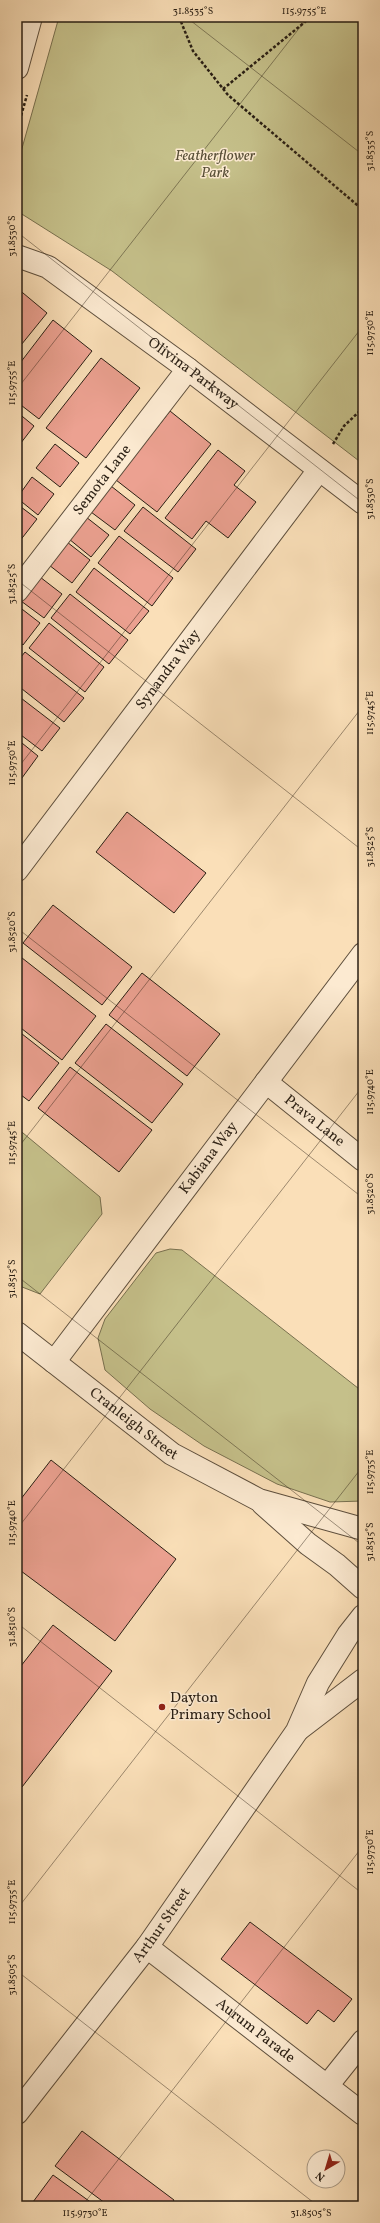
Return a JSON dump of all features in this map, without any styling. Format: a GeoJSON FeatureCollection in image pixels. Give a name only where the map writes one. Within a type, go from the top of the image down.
{"type":"FeatureCollection","features":[{"type":"Feature","properties":{"kind":"street"},"geometry":{"type":"LineString","coordinates":[[17,68],[31,17]]}},
{"type":"Feature","properties":{"kind":"street","name":"Olivina Parkway"},"geometry":{"type":"LineString","coordinates":[[17,256],[48,267],[188,369],[363,503]]}},
{"type":"Feature","properties":{"kind":"street","name":"Semota Lane"},"geometry":{"type":"LineString","coordinates":[[17,591],[188,369]]}},
{"type":"Feature","properties":{"kind":"street","name":"Synandra Way"},"geometry":{"type":"LineString","coordinates":[[17,870],[319,470]]}},
{"type":"Feature","properties":{"kind":"street","name":"Kabiana Way"},"geometry":{"type":"LineString","coordinates":[[54,1362],[363,954]]}},
{"type":"Feature","properties":{"kind":"street","name":"Prava Lane"},"geometry":{"type":"LineString","coordinates":[[266,1082],[363,1160]]}},
{"type":"Feature","properties":{"kind":"street","name":"Cranleigh Street"},"geometry":{"type":"LineString","coordinates":[[17,1333],[172,1454],[259,1500],[363,1529]]}},
{"type":"Feature","properties":{"kind":"street","name":"Cranleigh Street"},"geometry":{"type":"LineString","coordinates":[[259,1500],[308,1544],[337,1565],[363,1588]]}},
{"type":"Feature","properties":{"kind":"street","name":"Arthur Street"},"geometry":{"type":"LineString","coordinates":[[17,2113],[147,1947],[296,1731],[318,1683],[348,1635],[363,1616]]}},
{"type":"Feature","properties":{"kind":"street","name":"Arthur Street"},"geometry":{"type":"LineString","coordinates":[[296,1731],[363,1680]]}},
{"type":"Feature","properties":{"kind":"street","name":"Aurum Parade"},"geometry":{"type":"LineString","coordinates":[[147,1947],[363,2114]]}},
{"type":"Feature","properties":{"kind":"street"},"geometry":{"type":"LineString","coordinates":[[327,2086],[363,2041]]}},
{"type":"Feature","properties":{"kind":"path"},"geometry":{"type":"LineString","coordinates":[[179,17],[193,51],[223,89],[363,210]]}},
{"type":"Feature","properties":{"kind":"path"},"geometry":{"type":"LineString","coordinates":[[223,89],[311,17]]}},
{"type":"Feature","properties":{"kind":"path"},"geometry":{"type":"LineString","coordinates":[[319,470],[344,426],[363,408]]}},
{"type":"Feature","properties":{"kind":"green space","name":"Featherflower Park"},"geometry":{"type":"Polygon","coordinates":[[[59,17],[363,17],[363,464],[112,271],[17,211],[17,166],[59,17]]]}},
{"type":"Feature","properties":{"kind":"green space"},"geometry":{"type":"Polygon","coordinates":[[[17,1128],[100,1197],[102,1214],[40,1294],[17,1285],[17,1128]]]}},
{"type":"Feature","properties":{"kind":"green space"},"geometry":{"type":"Polygon","coordinates":[[[170,1249],[182,1250],[363,1392],[363,1501],[330,1502],[277,1484],[204,1446],[150,1409],[105,1370],[98,1338],[105,1319],[156,1253],[170,1249]]]}},
{"type":"Feature","properties":{"kind":"building"},"geometry":{"type":"Polygon","coordinates":[[[17,288],[47,313],[17,350],[17,288]]]}},
{"type":"Feature","properties":{"kind":"building"},"geometry":{"type":"Polygon","coordinates":[[[53,320],[92,351],[39,419],[17,402],[17,367],[53,320]]]}},
{"type":"Feature","properties":{"kind":"building"},"geometry":{"type":"Polygon","coordinates":[[[101,358],[140,388],[86,458],[46,428],[101,358]]]}},
{"type":"Feature","properties":{"kind":"building"},"geometry":{"type":"Polygon","coordinates":[[[170,411],[211,444],[157,512],[116,480],[170,411]]]}},
{"type":"Feature","properties":{"kind":"building"},"geometry":{"type":"Polygon","coordinates":[[[17,412],[34,426],[17,448],[17,412]]]}},
{"type":"Feature","properties":{"kind":"building"},"geometry":{"type":"Polygon","coordinates":[[[55,444],[79,463],[60,487],[36,468],[55,444]]]}},
{"type":"Feature","properties":{"kind":"building"},"geometry":{"type":"Polygon","coordinates":[[[218,450],[245,471],[234,485],[256,502],[228,538],[206,521],[192,539],[165,518],[218,450]]]}},
{"type":"Feature","properties":{"kind":"building"},"geometry":{"type":"Polygon","coordinates":[[[32,477],[54,494],[38,515],[17,498],[32,477]]]}},
{"type":"Feature","properties":{"kind":"building"},"geometry":{"type":"Polygon","coordinates":[[[111,486],[135,505],[115,530],[91,512],[111,486]]]}},
{"type":"Feature","properties":{"kind":"building"},"geometry":{"type":"Polygon","coordinates":[[[17,504],[37,519],[19,542],[17,540],[17,504]]]}},
{"type":"Feature","properties":{"kind":"building"},"geometry":{"type":"Polygon","coordinates":[[[143,507],[196,549],[178,572],[124,531],[143,507]]]}},
{"type":"Feature","properties":{"kind":"building"},"geometry":{"type":"Polygon","coordinates":[[[86,517],[109,535],[91,557],[69,539],[86,517]]]}},
{"type":"Feature","properties":{"kind":"building"},"geometry":{"type":"Polygon","coordinates":[[[119,536],[173,578],[152,606],[98,563],[119,536]]]}},
{"type":"Feature","properties":{"kind":"building"},"geometry":{"type":"Polygon","coordinates":[[[67,542],[90,560],[72,583],[49,565],[67,542]]]}},
{"type":"Feature","properties":{"kind":"building"},"geometry":{"type":"Polygon","coordinates":[[[94,568],[149,611],[130,634],[76,592],[94,568]]]}},
{"type":"Feature","properties":{"kind":"building"},"geometry":{"type":"Polygon","coordinates":[[[40,577],[62,594],[44,618],[21,601],[40,577]]]}},
{"type":"Feature","properties":{"kind":"building"},"geometry":{"type":"Polygon","coordinates":[[[70,594],[128,640],[109,664],[51,618],[70,594]]]}},
{"type":"Feature","properties":{"kind":"building"},"geometry":{"type":"Polygon","coordinates":[[[18,606],[40,623],[23,645],[17,640],[18,606]]]}},
{"type":"Feature","properties":{"kind":"building"},"geometry":{"type":"Polygon","coordinates":[[[49,623],[104,667],[85,692],[29,648],[49,623]]]}},
{"type":"Feature","properties":{"kind":"building"},"geometry":{"type":"Polygon","coordinates":[[[25,652],[84,698],[64,722],[17,685],[17,662],[25,652]]]}},
{"type":"Feature","properties":{"kind":"building"},"geometry":{"type":"Polygon","coordinates":[[[17,695],[60,728],[42,751],[17,732],[17,695]]]}},
{"type":"Feature","properties":{"kind":"building"},"geometry":{"type":"Polygon","coordinates":[[[17,739],[38,756],[19,782],[17,780],[17,739]]]}},
{"type":"Feature","properties":{"kind":"building"},"geometry":{"type":"Polygon","coordinates":[[[127,812],[206,873],[174,913],[96,852],[127,812]]]}},
{"type":"Feature","properties":{"kind":"building"},"geometry":{"type":"Polygon","coordinates":[[[53,905],[132,967],[102,1005],[23,943],[53,905]]]}},
{"type":"Feature","properties":{"kind":"building"},"geometry":{"type":"Polygon","coordinates":[[[17,954],[96,1016],[62,1060],[17,1025],[17,954]]]}},
{"type":"Feature","properties":{"kind":"building"},"geometry":{"type":"Polygon","coordinates":[[[142,973],[220,1034],[187,1076],[109,1015],[142,973]]]}},
{"type":"Feature","properties":{"kind":"building"},"geometry":{"type":"Polygon","coordinates":[[[106,1024],[183,1084],[152,1123],[75,1063],[106,1024]]]}},
{"type":"Feature","properties":{"kind":"building"},"geometry":{"type":"Polygon","coordinates":[[[17,1030],[59,1063],[29,1101],[17,1092],[17,1030]]]}},
{"type":"Feature","properties":{"kind":"building"},"geometry":{"type":"Polygon","coordinates":[[[70,1067],[152,1130],[119,1172],[38,1108],[70,1067]]]}},
{"type":"Feature","properties":{"kind":"building"},"geometry":{"type":"Polygon","coordinates":[[[51,1460],[176,1559],[115,1641],[17,1568],[17,1504],[51,1460]]]}},
{"type":"Feature","properties":{"kind":"building"},"geometry":{"type":"Polygon","coordinates":[[[53,1625],[112,1671],[22,1787],[17,1783],[17,1671],[53,1625]]]}},
{"type":"Feature","properties":{"kind":"building"},"geometry":{"type":"Polygon","coordinates":[[[250,1922],[352,1999],[334,2022],[318,2010],[307,2024],[221,1959],[250,1922]]]}},
{"type":"Feature","properties":{"kind":"building"},"geometry":{"type":"Polygon","coordinates":[[[82,2131],[174,2200],[170,2206],[109,2206],[55,2166],[82,2131]]]}},
{"type":"Feature","properties":{"kind":"building"},"geometry":{"type":"Polygon","coordinates":[[[53,2175],[96,2206],[30,2206],[53,2175]]]}},
{"type":"Feature","properties":{"kind":"place","name":"Dayton Primary School"},"geometry":{"type":"Point","coordinates":[162,1707]}}]}
